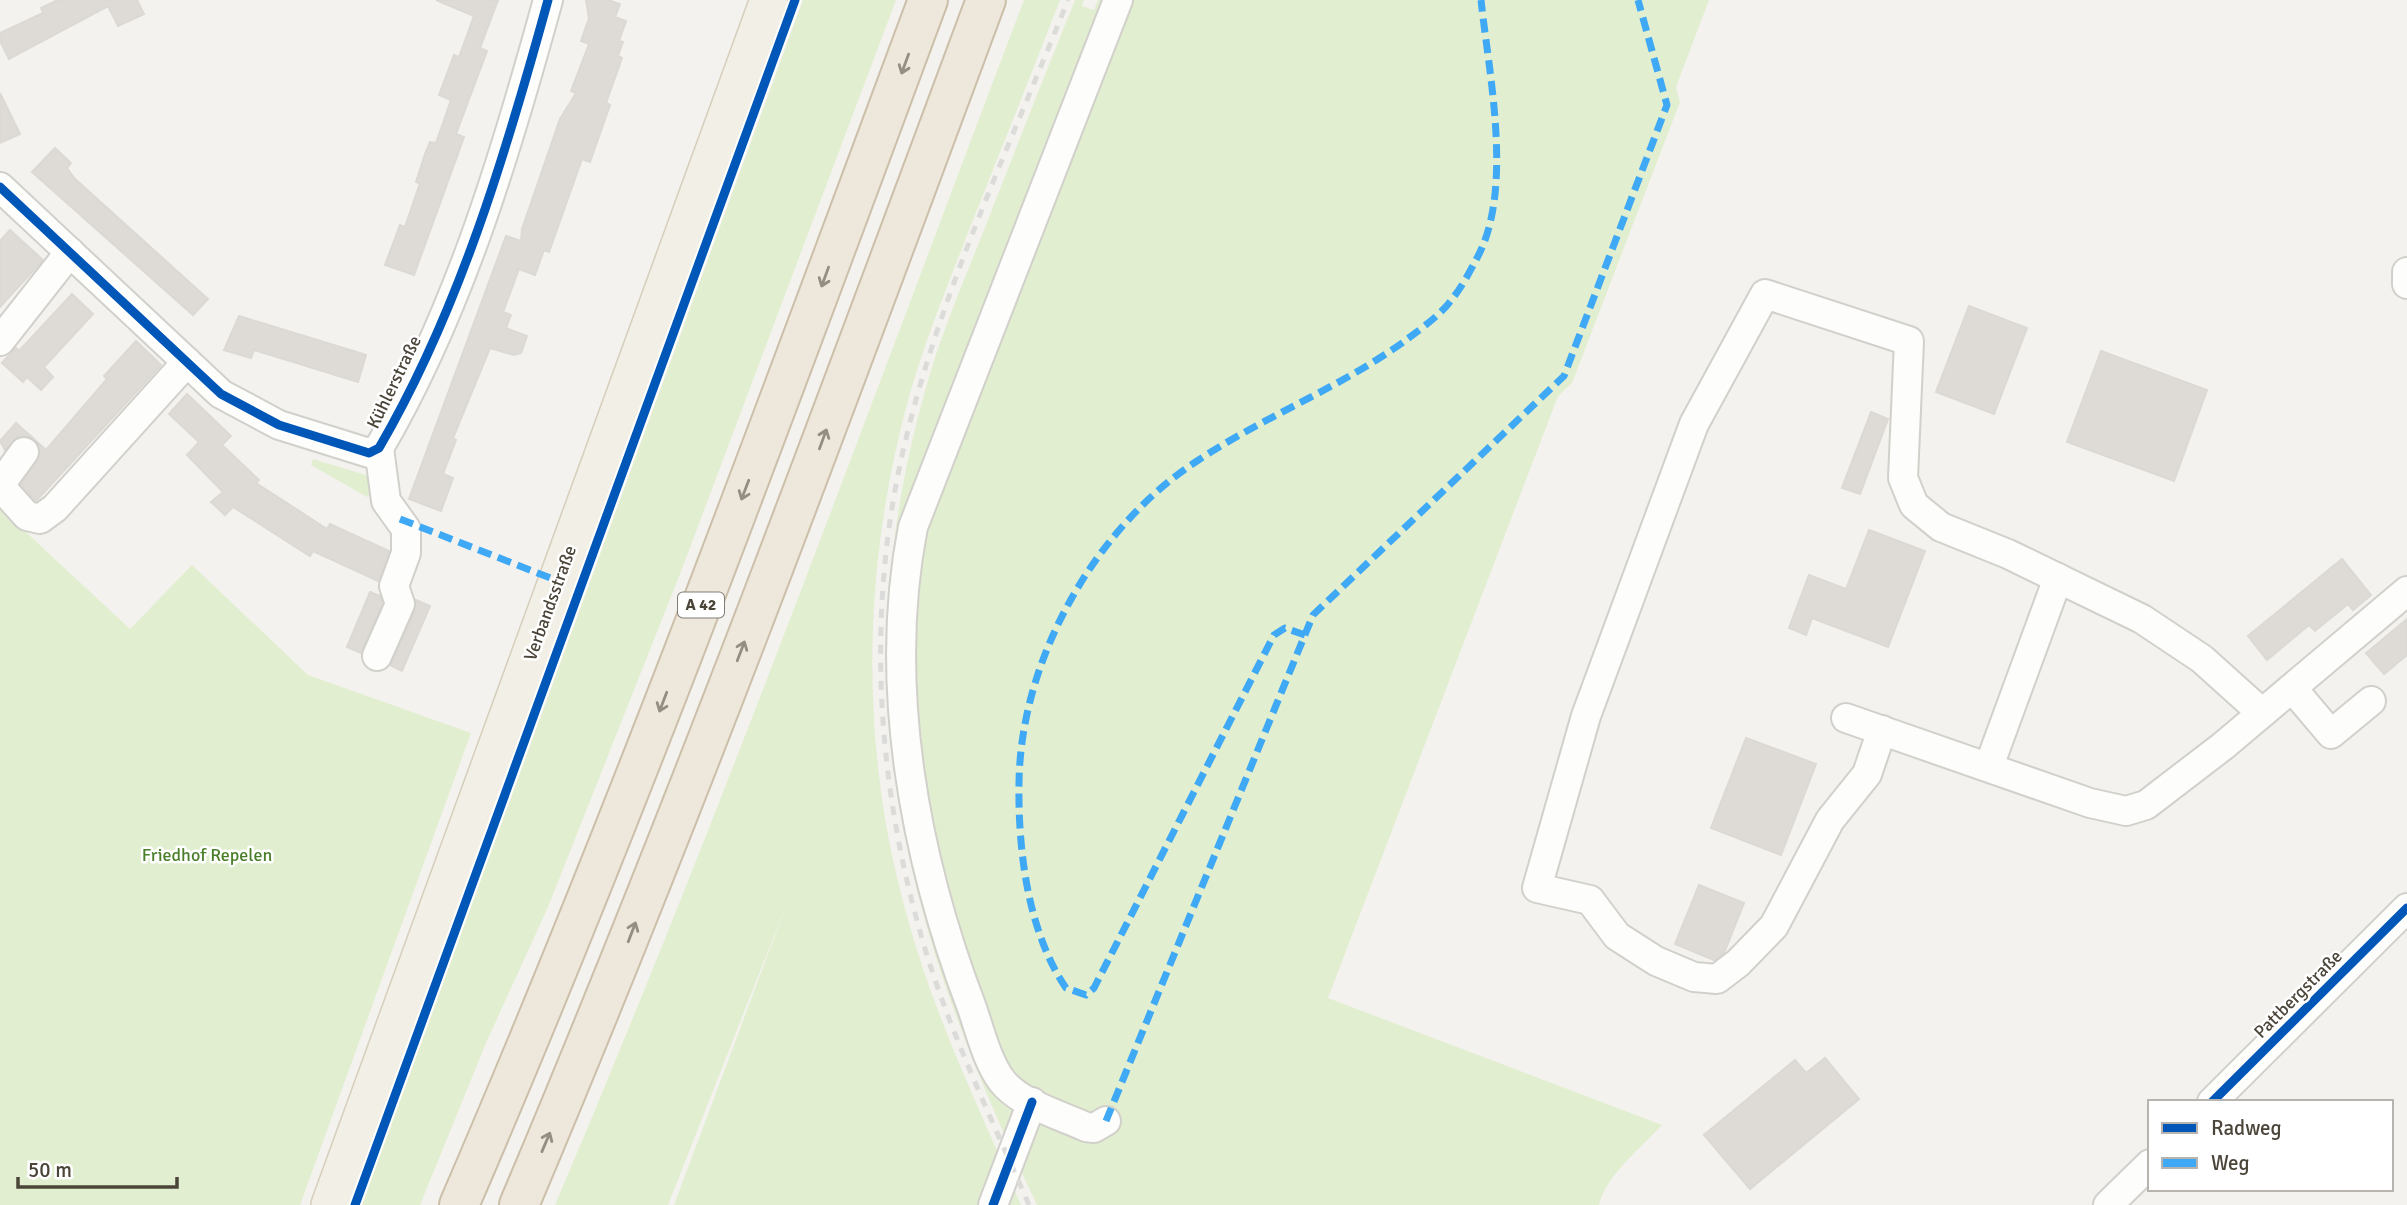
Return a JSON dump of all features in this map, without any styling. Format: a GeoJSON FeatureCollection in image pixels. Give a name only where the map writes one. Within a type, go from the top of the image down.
{"type":"FeatureCollection","features":[{"type":"Feature","properties":{"kind":"highway","name":"A 42"},"geometry":{"type":"LineString","coordinates":[[459,1205],[560,971],[749,480],[928,0]]}},
{"type":"Feature","properties":{"kind":"highway"},"geometry":{"type":"LineString","coordinates":[[519,1205],[604,1004],[806,485],[986,0]]}},
{"type":"Feature","properties":{"kind":"main road","name":"Verbandsstraße"},"geometry":{"type":"LineString","coordinates":[[330,1205],[769,0]]}},
{"type":"Feature","properties":{"kind":"street","name":"Kühlerstraße"},"geometry":{"type":"LineString","coordinates":[[0,187],[221,394],[279,425],[369,453],[379,448],[419,373],[463,267],[522,94],[548,0]]}},
{"type":"Feature","properties":{"kind":"street"},"geometry":{"type":"LineString","coordinates":[[1106,1121],[1094,1128],[1086,1127],[1008,1088],[989,1052],[961,978],[930,874],[909,764],[901,678],[907,558],[923,499],[1118,0]]}},
{"type":"Feature","properties":{"kind":"street"},"geometry":{"type":"LineString","coordinates":[[0,341],[70,253]]}},
{"type":"Feature","properties":{"kind":"street"},"geometry":{"type":"LineString","coordinates":[[2407,272],[2407,284]]}},
{"type":"Feature","properties":{"kind":"street"},"geometry":{"type":"LineString","coordinates":[[1882,730],[1867,774],[1829,820],[1774,926],[1738,963],[1717,979],[1694,977],[1656,961],[1617,936],[1590,900],[1537,888],[1586,716],[1694,424],[1765,294],[1909,341],[1903,478],[1914,505],[1941,527],[2058,578],[2142,619],[2202,659],[2262,713]]}},
{"type":"Feature","properties":{"kind":"street"},"geometry":{"type":"LineString","coordinates":[[24,453],[0,485],[27,516],[40,519],[55,508],[187,362]]}},
{"type":"Feature","properties":{"kind":"street"},"geometry":{"type":"LineString","coordinates":[[377,656],[400,604],[394,586],[406,553],[406,529],[386,501],[379,448]]}},
{"type":"Feature","properties":{"kind":"street"},"geometry":{"type":"LineString","coordinates":[[1989,766],[2058,578]]}},
{"type":"Feature","properties":{"kind":"street"},"geometry":{"type":"LineString","coordinates":[[1846,718],[2090,803],[2126,811],[2146,805],[2262,713],[2407,591]]}},
{"type":"Feature","properties":{"kind":"street"},"geometry":{"type":"LineString","coordinates":[[2292,688],[2331,734],[2371,701]]}},
{"type":"Feature","properties":{"kind":"street","name":"Pattbergstraße"},"geometry":{"type":"LineString","coordinates":[[2214,1100],[2407,908]]}},
{"type":"Feature","properties":{"kind":"street"},"geometry":{"type":"LineString","coordinates":[[993,1205],[1032,1102]]}},
{"type":"Feature","properties":{"kind":"street"},"geometry":{"type":"LineString","coordinates":[[2108,1205],[2148,1166]]}},
{"type":"Feature","properties":{"kind":"green space"},"geometry":{"type":"Polygon","coordinates":[[[803,0],[896,0],[680,574],[548,907],[486,1043],[420,1205],[362,1205],[803,0]]]}},
{"type":"Feature","properties":{"kind":"green space"},"geometry":{"type":"Polygon","coordinates":[[[1024,0],[1060,0],[945,292],[909,397],[893,461],[882,526],[872,656],[880,787],[891,852],[907,916],[944,1026],[1021,1205],[674,1205],[789,898],[668,1205],[555,1205],[737,756],[1024,0]]]}},
{"type":"Feature","properties":{"kind":"green space"},"geometry":{"type":"Polygon","coordinates":[[[1075,0],[1084,0],[1082,6],[1094,10],[1098,0],[1709,0],[1676,87],[1680,102],[1572,383],[1558,396],[1328,998],[1662,1125],[1616,1173],[1599,1205],[1037,1205],[991,1103],[952,1004],[921,906],[900,808],[888,709],[888,607],[900,502],[931,370],[952,310],[1075,0]]]}},
{"type":"Feature","properties":{"kind":"green space"},"geometry":{"type":"Polygon","coordinates":[[[313,459],[369,476],[371,494],[367,497],[311,465],[313,459]]]}},
{"type":"Feature","properties":{"kind":"green space","name":"Friedhof Repelen"},"geometry":{"type":"Polygon","coordinates":[[[0,508],[130,629],[192,565],[308,675],[471,733],[300,1205],[0,1205],[0,508]]]}},
{"type":"Feature","properties":{"kind":"building"},"geometry":{"type":"Polygon","coordinates":[[[58,0],[137,0],[144,14],[118,26],[108,6],[9,59],[0,41],[0,33],[43,13],[41,8],[58,0]]]}},
{"type":"Feature","properties":{"kind":"building"},"geometry":{"type":"Polygon","coordinates":[[[436,0],[498,0],[480,48],[487,51],[456,134],[464,137],[414,275],[385,265],[400,225],[405,227],[420,183],[416,182],[430,142],[436,143],[451,100],[439,95],[454,55],[459,57],[474,16],[436,0]]]}},
{"type":"Feature","properties":{"kind":"building"},"geometry":{"type":"Polygon","coordinates":[[[586,0],[608,0],[620,4],[615,17],[626,21],[619,41],[623,42],[618,56],[622,58],[606,103],[610,105],[590,162],[582,159],[549,252],[544,250],[535,275],[519,269],[503,312],[511,315],[506,328],[527,336],[521,353],[514,355],[490,348],[453,438],[456,440],[443,474],[453,478],[441,511],[409,499],[506,236],[521,241],[522,229],[560,119],[576,93],[571,91],[589,44],[581,41],[589,18],[586,0]]]}},
{"type":"Feature","properties":{"kind":"building"},"geometry":{"type":"Polygon","coordinates":[[[0,93],[20,134],[0,143],[0,93]]]}},
{"type":"Feature","properties":{"kind":"building"},"geometry":{"type":"Polygon","coordinates":[[[55,148],[71,163],[67,168],[74,178],[208,299],[193,315],[32,172],[55,148]]]}},
{"type":"Feature","properties":{"kind":"building"},"geometry":{"type":"Polygon","coordinates":[[[10,230],[43,260],[0,307],[0,241],[10,230]]]}},
{"type":"Feature","properties":{"kind":"building"},"geometry":{"type":"Polygon","coordinates":[[[72,294],[93,314],[44,367],[53,377],[41,390],[27,377],[23,382],[2,363],[16,348],[19,351],[72,294]]]}},
{"type":"Feature","properties":{"kind":"building"},"geometry":{"type":"Polygon","coordinates":[[[1969,306],[2027,328],[1994,414],[1936,392],[1969,306]]]}},
{"type":"Feature","properties":{"kind":"building"},"geometry":{"type":"Polygon","coordinates":[[[239,316],[366,355],[358,382],[254,350],[251,358],[224,350],[239,316]]]}},
{"type":"Feature","properties":{"kind":"building"},"geometry":{"type":"Polygon","coordinates":[[[136,341],[161,365],[36,501],[21,484],[40,454],[36,441],[46,450],[107,379],[104,376],[136,341]]]}},
{"type":"Feature","properties":{"kind":"building"},"geometry":{"type":"Polygon","coordinates":[[[2101,351],[2207,390],[2174,481],[2067,442],[2101,351]]]}},
{"type":"Feature","properties":{"kind":"building"},"geometry":{"type":"Polygon","coordinates":[[[187,394],[231,436],[222,445],[259,480],[256,483],[327,529],[330,524],[389,551],[378,581],[313,551],[310,556],[233,507],[225,515],[211,502],[223,492],[187,455],[199,442],[169,414],[187,394]]]}},
{"type":"Feature","properties":{"kind":"building"},"geometry":{"type":"Polygon","coordinates":[[[1871,412],[1888,419],[1860,494],[1842,488],[1871,412]]]}},
{"type":"Feature","properties":{"kind":"building"},"geometry":{"type":"Polygon","coordinates":[[[16,423],[33,438],[18,437],[5,450],[0,441],[16,423]]]}},
{"type":"Feature","properties":{"kind":"building"},"geometry":{"type":"Polygon","coordinates":[[[1869,530],[1925,551],[1888,647],[1812,618],[1806,635],[1789,628],[1809,575],[1846,589],[1869,530]]]}},
{"type":"Feature","properties":{"kind":"building"},"geometry":{"type":"Polygon","coordinates":[[[2342,559],[2371,595],[2353,610],[2348,604],[2315,631],[2309,625],[2267,660],[2248,636],[2342,559]]]}},
{"type":"Feature","properties":{"kind":"building"},"geometry":{"type":"Polygon","coordinates":[[[370,592],[380,596],[382,603],[361,653],[347,647],[370,592]]]}},
{"type":"Feature","properties":{"kind":"building"},"geometry":{"type":"Polygon","coordinates":[[[416,600],[430,606],[402,671],[390,665],[415,611],[416,600]]]}},
{"type":"Feature","properties":{"kind":"building"},"geometry":{"type":"Polygon","coordinates":[[[2407,619],[2407,655],[2384,674],[2366,653],[2407,619]]]}},
{"type":"Feature","properties":{"kind":"building"},"geometry":{"type":"Polygon","coordinates":[[[1746,738],[1816,764],[1781,855],[1711,828],[1746,738]]]}},
{"type":"Feature","properties":{"kind":"building"},"geometry":{"type":"Polygon","coordinates":[[[1699,885],[1744,903],[1724,953],[1714,960],[1675,944],[1699,885]]]}},
{"type":"Feature","properties":{"kind":"building"},"geometry":{"type":"Polygon","coordinates":[[[1825,1058],[1859,1099],[1750,1189],[1704,1135],[1795,1060],[1806,1073],[1825,1058]]]}},
{"type":"Feature","properties":{"kind":"railway"},"geometry":{"type":"LineString","coordinates":[[1029,1205],[942,999],[919,928],[906,875],[895,822],[882,714],[882,605],[894,496],[907,433],[925,370],[968,245],[1068,0]]}},
{"type":"Feature","properties":{"kind":"marked path"},"geometry":{"type":"LineString","coordinates":[[1305,635],[1285,628],[1274,635],[1094,988],[1086,995],[1066,988],[1042,942],[1034,917],[1023,863],[1019,810],[1023,738],[1033,691],[1049,645],[1070,602],[1096,560],[1126,522],[1160,489],[1222,445],[1352,375],[1402,343],[1442,311],[1459,289],[1477,258],[1488,230],[1497,166],[1493,97],[1481,0]]}},
{"type":"Feature","properties":{"kind":"marked path"},"geometry":{"type":"LineString","coordinates":[[1106,1121],[1313,615],[1564,376],[1667,105],[1638,0]]}},
{"type":"Feature","properties":{"kind":"marked path"},"geometry":{"type":"LineString","coordinates":[[400,519],[558,581]]}},
{"type":"Feature","properties":{"kind":"cycle path"},"geometry":{"type":"LineString","coordinates":[[0,187],[221,394],[279,425],[369,453],[379,448],[408,396],[457,286],[497,173],[548,0]]}},
{"type":"Feature","properties":{"kind":"cycle path"},"geometry":{"type":"LineString","coordinates":[[355,1205],[795,0]]}},
{"type":"Feature","properties":{"kind":"cycle path"},"geometry":{"type":"LineString","coordinates":[[2214,1100],[2407,908]]}},
{"type":"Feature","properties":{"kind":"cycle path"},"geometry":{"type":"LineString","coordinates":[[993,1205],[1032,1102]]}}]}
